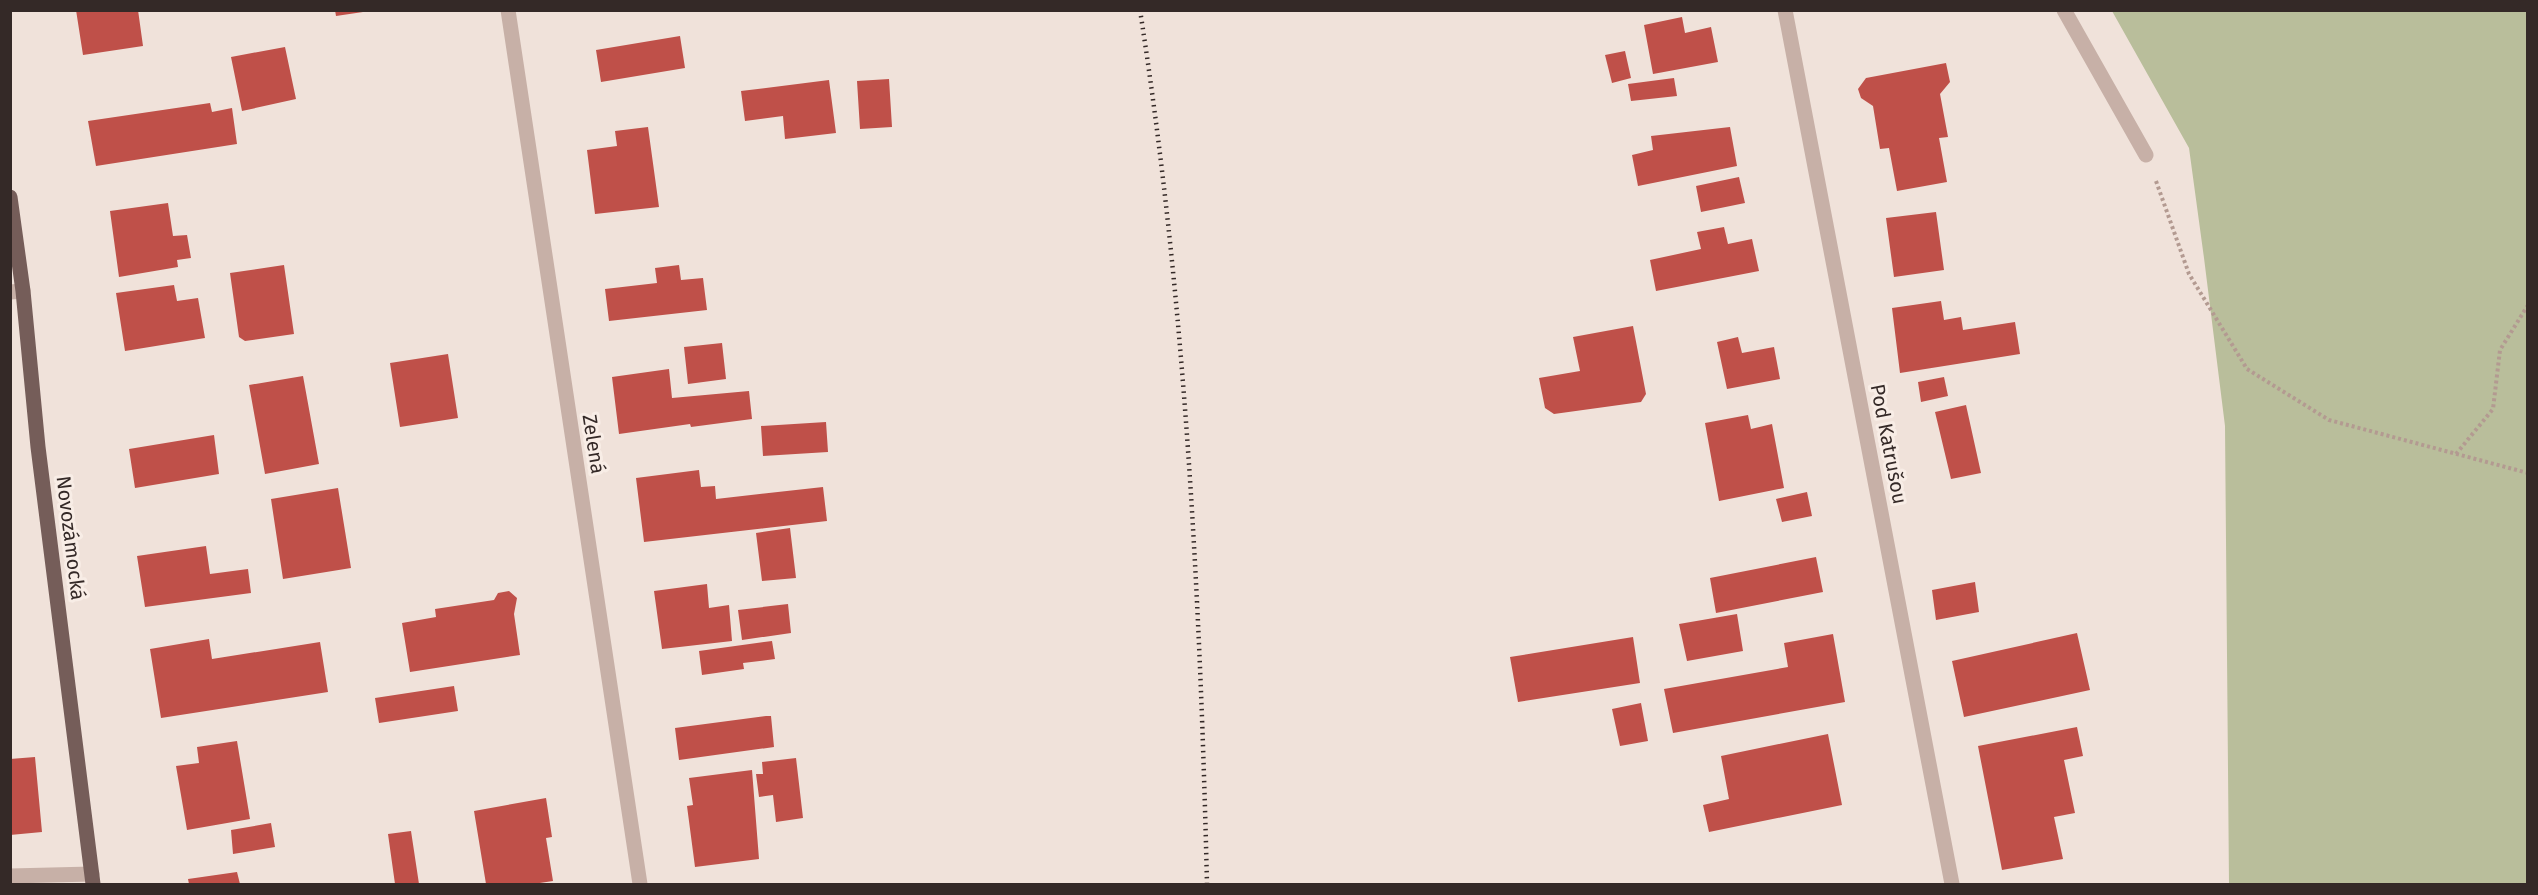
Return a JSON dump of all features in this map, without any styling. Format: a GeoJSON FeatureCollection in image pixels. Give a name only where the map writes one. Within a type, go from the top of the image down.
{"type":"FeatureCollection","features":[{"type":"Feature","properties":{"kind":"main road","name":"Novozámocká"},"geometry":{"type":"LineString","coordinates":[[10,197],[17,291],[93,879]]}},
{"type":"Feature","properties":{"kind":"street","name":"Zelená"},"geometry":{"type":"LineString","coordinates":[[508,10],[640,885]]}},
{"type":"Feature","properties":{"kind":"street","name":"Pod Katrušou"},"geometry":{"type":"LineString","coordinates":[[1785,10],[1952,885]]}},
{"type":"Feature","properties":{"kind":"street"},"geometry":{"type":"LineString","coordinates":[[2064,10],[2146,155]]}},
{"type":"Feature","properties":{"kind":"street"},"geometry":{"type":"LineString","coordinates":[[10,876],[93,879]]}},
{"type":"Feature","properties":{"kind":"path"},"geometry":{"type":"LineString","coordinates":[[2146,155],[2189,274],[2247,369],[2329,420],[2528,473]]}},
{"type":"Feature","properties":{"kind":"path"},"geometry":{"type":"LineString","coordinates":[[2456,454],[2493,409],[2500,350],[2528,304]]}},
{"type":"Feature","properties":{"kind":"green space"},"geometry":{"type":"Polygon","coordinates":[[[2112,11],[2527,11],[2527,884],[2229,884],[2225,426],[2204,258],[2189,148],[2112,11]]]}},
{"type":"Feature","properties":{"kind":"building"},"geometry":{"type":"Polygon","coordinates":[[[76,10],[138,10],[143,46],[83,55],[76,10]]]}},
{"type":"Feature","properties":{"kind":"building"},"geometry":{"type":"Polygon","coordinates":[[[335,10],[363,10],[363,12],[336,16],[335,10]]]}},
{"type":"Feature","properties":{"kind":"building"},"geometry":{"type":"Polygon","coordinates":[[[1682,17],[1685,33],[1711,27],[1718,62],[1653,74],[1644,25],[1682,17]]]}},
{"type":"Feature","properties":{"kind":"building"},"geometry":{"type":"Polygon","coordinates":[[[680,36],[685,68],[601,82],[596,50],[680,36]]]}},
{"type":"Feature","properties":{"kind":"building"},"geometry":{"type":"Polygon","coordinates":[[[285,47],[296,99],[242,111],[231,57],[285,47]]]}},
{"type":"Feature","properties":{"kind":"building"},"geometry":{"type":"Polygon","coordinates":[[[1625,51],[1631,78],[1612,83],[1605,55],[1625,51]]]}},
{"type":"Feature","properties":{"kind":"building"},"geometry":{"type":"Polygon","coordinates":[[[1946,63],[1950,82],[1940,94],[1948,137],[1939,138],[1947,182],[1897,191],[1889,148],[1880,149],[1873,106],[1861,98],[1858,89],[1866,78],[1946,63]]]}},
{"type":"Feature","properties":{"kind":"building"},"geometry":{"type":"Polygon","coordinates":[[[1674,78],[1677,96],[1631,101],[1628,84],[1674,78]]]}},
{"type":"Feature","properties":{"kind":"building"},"geometry":{"type":"Polygon","coordinates":[[[889,79],[892,127],[860,129],[857,81],[889,79]]]}},
{"type":"Feature","properties":{"kind":"building"},"geometry":{"type":"Polygon","coordinates":[[[829,80],[836,133],[785,139],[783,116],[745,121],[741,91],[829,80]]]}},
{"type":"Feature","properties":{"kind":"building"},"geometry":{"type":"Polygon","coordinates":[[[210,103],[212,112],[232,108],[237,144],[96,166],[88,121],[210,103]]]}},
{"type":"Feature","properties":{"kind":"building"},"geometry":{"type":"Polygon","coordinates":[[[648,127],[659,207],[595,214],[587,150],[617,146],[615,131],[648,127]]]}},
{"type":"Feature","properties":{"kind":"building"},"geometry":{"type":"Polygon","coordinates":[[[1730,127],[1737,166],[1638,186],[1632,155],[1653,150],[1651,136],[1730,127]]]}},
{"type":"Feature","properties":{"kind":"building"},"geometry":{"type":"Polygon","coordinates":[[[1739,177],[1745,203],[1701,212],[1696,186],[1739,177]]]}},
{"type":"Feature","properties":{"kind":"building"},"geometry":{"type":"Polygon","coordinates":[[[168,203],[173,236],[187,235],[191,258],[177,260],[178,267],[119,277],[110,211],[168,203]]]}},
{"type":"Feature","properties":{"kind":"building"},"geometry":{"type":"Polygon","coordinates":[[[1936,212],[1944,270],[1894,277],[1886,218],[1936,212]]]}},
{"type":"Feature","properties":{"kind":"building"},"geometry":{"type":"Polygon","coordinates":[[[1724,227],[1728,244],[1752,239],[1759,271],[1656,291],[1650,260],[1701,249],[1697,232],[1724,227]]]}},
{"type":"Feature","properties":{"kind":"building"},"geometry":{"type":"Polygon","coordinates":[[[284,265],[294,334],[245,341],[239,337],[230,273],[284,265]]]}},
{"type":"Feature","properties":{"kind":"building"},"geometry":{"type":"Polygon","coordinates":[[[679,265],[681,280],[703,278],[707,310],[609,321],[605,289],[657,283],[655,268],[679,265]]]}},
{"type":"Feature","properties":{"kind":"building"},"geometry":{"type":"Polygon","coordinates":[[[174,285],[177,301],[198,298],[205,338],[125,351],[116,293],[174,285]]]}},
{"type":"Feature","properties":{"kind":"building"},"geometry":{"type":"Polygon","coordinates":[[[1941,301],[1944,320],[1961,317],[1963,330],[2015,322],[2020,354],[1900,373],[1892,308],[1941,301]]]}},
{"type":"Feature","properties":{"kind":"building"},"geometry":{"type":"Polygon","coordinates":[[[1633,326],[1646,394],[1641,402],[1554,414],[1545,408],[1539,378],[1580,371],[1573,337],[1633,326]]]}},
{"type":"Feature","properties":{"kind":"building"},"geometry":{"type":"Polygon","coordinates":[[[1738,337],[1742,353],[1774,347],[1780,379],[1727,389],[1717,342],[1738,337]]]}},
{"type":"Feature","properties":{"kind":"building"},"geometry":{"type":"Polygon","coordinates":[[[722,343],[726,379],[688,384],[684,347],[722,343]]]}},
{"type":"Feature","properties":{"kind":"building"},"geometry":{"type":"Polygon","coordinates":[[[448,354],[458,418],[400,427],[390,363],[448,354]]]}},
{"type":"Feature","properties":{"kind":"building"},"geometry":{"type":"Polygon","coordinates":[[[669,369],[672,398],[749,391],[752,419],[691,427],[690,424],[619,434],[612,377],[669,369]]]}},
{"type":"Feature","properties":{"kind":"building"},"geometry":{"type":"Polygon","coordinates":[[[303,376],[319,464],[265,474],[249,385],[303,376]]]}},
{"type":"Feature","properties":{"kind":"building"},"geometry":{"type":"Polygon","coordinates":[[[1944,377],[1948,396],[1921,402],[1918,382],[1944,377]]]}},
{"type":"Feature","properties":{"kind":"building"},"geometry":{"type":"Polygon","coordinates":[[[1966,405],[1981,473],[1951,479],[1935,412],[1966,405]]]}},
{"type":"Feature","properties":{"kind":"building"},"geometry":{"type":"Polygon","coordinates":[[[1748,415],[1751,429],[1772,424],[1784,488],[1719,501],[1705,423],[1748,415]]]}},
{"type":"Feature","properties":{"kind":"building"},"geometry":{"type":"Polygon","coordinates":[[[826,422],[828,452],[763,456],[761,426],[826,422]]]}},
{"type":"Feature","properties":{"kind":"building"},"geometry":{"type":"Polygon","coordinates":[[[214,435],[219,474],[135,488],[129,449],[214,435]]]}},
{"type":"Feature","properties":{"kind":"building"},"geometry":{"type":"Polygon","coordinates":[[[699,470],[701,487],[715,486],[716,499],[823,487],[827,521],[644,542],[636,478],[699,470]]]}},
{"type":"Feature","properties":{"kind":"building"},"geometry":{"type":"Polygon","coordinates":[[[338,488],[351,568],[283,579],[271,499],[338,488]]]}},
{"type":"Feature","properties":{"kind":"building"},"geometry":{"type":"Polygon","coordinates":[[[1807,492],[1812,516],[1782,522],[1776,499],[1807,492]]]}},
{"type":"Feature","properties":{"kind":"building"},"geometry":{"type":"Polygon","coordinates":[[[790,528],[796,578],[762,581],[756,533],[790,528]]]}},
{"type":"Feature","properties":{"kind":"building"},"geometry":{"type":"Polygon","coordinates":[[[206,546],[210,574],[248,569],[251,593],[145,607],[137,556],[206,546]]]}},
{"type":"Feature","properties":{"kind":"building"},"geometry":{"type":"Polygon","coordinates":[[[1816,557],[1823,592],[1716,613],[1710,578],[1816,557]]]}},
{"type":"Feature","properties":{"kind":"building"},"geometry":{"type":"Polygon","coordinates":[[[1975,582],[1979,612],[1936,620],[1932,590],[1975,582]]]}},
{"type":"Feature","properties":{"kind":"building"},"geometry":{"type":"Polygon","coordinates":[[[707,584],[709,608],[729,605],[732,641],[662,649],[654,591],[707,584]]]}},
{"type":"Feature","properties":{"kind":"building"},"geometry":{"type":"Polygon","coordinates":[[[509,591],[517,598],[514,614],[520,655],[410,672],[402,623],[436,617],[435,609],[494,600],[498,593],[509,591]]]}},
{"type":"Feature","properties":{"kind":"building"},"geometry":{"type":"Polygon","coordinates":[[[788,604],[791,633],[742,640],[738,610],[788,604]]]}},
{"type":"Feature","properties":{"kind":"building"},"geometry":{"type":"Polygon","coordinates":[[[1737,614],[1743,651],[1687,661],[1679,624],[1737,614]]]}},
{"type":"Feature","properties":{"kind":"building"},"geometry":{"type":"Polygon","coordinates":[[[2077,633],[2090,690],[1964,717],[1952,661],[2077,633]]]}},
{"type":"Feature","properties":{"kind":"building"},"geometry":{"type":"Polygon","coordinates":[[[1833,634],[1845,702],[1673,733],[1664,689],[1788,667],[1784,643],[1833,634]]]}},
{"type":"Feature","properties":{"kind":"building"},"geometry":{"type":"Polygon","coordinates":[[[1633,637],[1640,683],[1518,702],[1510,657],[1633,637]]]}},
{"type":"Feature","properties":{"kind":"building"},"geometry":{"type":"Polygon","coordinates":[[[209,639],[212,659],[320,642],[328,692],[161,718],[150,649],[209,639]]]}},
{"type":"Feature","properties":{"kind":"building"},"geometry":{"type":"Polygon","coordinates":[[[772,641],[775,659],[743,663],[744,669],[702,675],[699,651],[772,641]]]}},
{"type":"Feature","properties":{"kind":"building"},"geometry":{"type":"Polygon","coordinates":[[[454,686],[458,711],[379,723],[375,698],[454,686]]]}},
{"type":"Feature","properties":{"kind":"building"},"geometry":{"type":"Polygon","coordinates":[[[1641,703],[1648,741],[1620,746],[1612,709],[1641,703]]]}},
{"type":"Feature","properties":{"kind":"building"},"geometry":{"type":"Polygon","coordinates":[[[771,716],[774,747],[679,760],[675,728],[771,716]]]}},
{"type":"Feature","properties":{"kind":"building"},"geometry":{"type":"Polygon","coordinates":[[[2077,727],[2083,756],[2064,760],[2075,813],[2054,817],[2063,859],[2002,870],[1978,746],[2077,727]]]}},
{"type":"Feature","properties":{"kind":"building"},"geometry":{"type":"Polygon","coordinates":[[[1828,734],[1842,805],[1709,832],[1703,805],[1729,799],[1721,756],[1828,734]]]}},
{"type":"Feature","properties":{"kind":"building"},"geometry":{"type":"Polygon","coordinates":[[[237,741],[250,819],[187,830],[176,766],[199,763],[197,747],[237,741]]]}},
{"type":"Feature","properties":{"kind":"building"},"geometry":{"type":"Polygon","coordinates":[[[35,757],[42,832],[10,835],[10,759],[35,757]]]}},
{"type":"Feature","properties":{"kind":"building"},"geometry":{"type":"Polygon","coordinates":[[[796,758],[803,818],[776,822],[773,795],[759,797],[756,774],[763,774],[762,762],[796,758]]]}},
{"type":"Feature","properties":{"kind":"building"},"geometry":{"type":"Polygon","coordinates":[[[752,770],[759,859],[695,867],[687,806],[693,805],[689,778],[752,770]]]}},
{"type":"Feature","properties":{"kind":"building"},"geometry":{"type":"Polygon","coordinates":[[[546,798],[552,837],[546,838],[553,881],[533,884],[486,884],[474,811],[546,798]]]}},
{"type":"Feature","properties":{"kind":"building"},"geometry":{"type":"Polygon","coordinates":[[[271,823],[275,847],[233,854],[231,830],[271,823]]]}},
{"type":"Feature","properties":{"kind":"building"},"geometry":{"type":"Polygon","coordinates":[[[411,831],[419,884],[395,884],[388,834],[411,831]]]}},
{"type":"Feature","properties":{"kind":"building"},"geometry":{"type":"Polygon","coordinates":[[[237,872],[240,884],[189,884],[188,879],[237,872]]]}},
{"type":"Feature","properties":{"kind":"railway"},"geometry":{"type":"LineString","coordinates":[[1140,10],[1156,119],[1188,446],[1200,665],[1207,884]]}}]}
